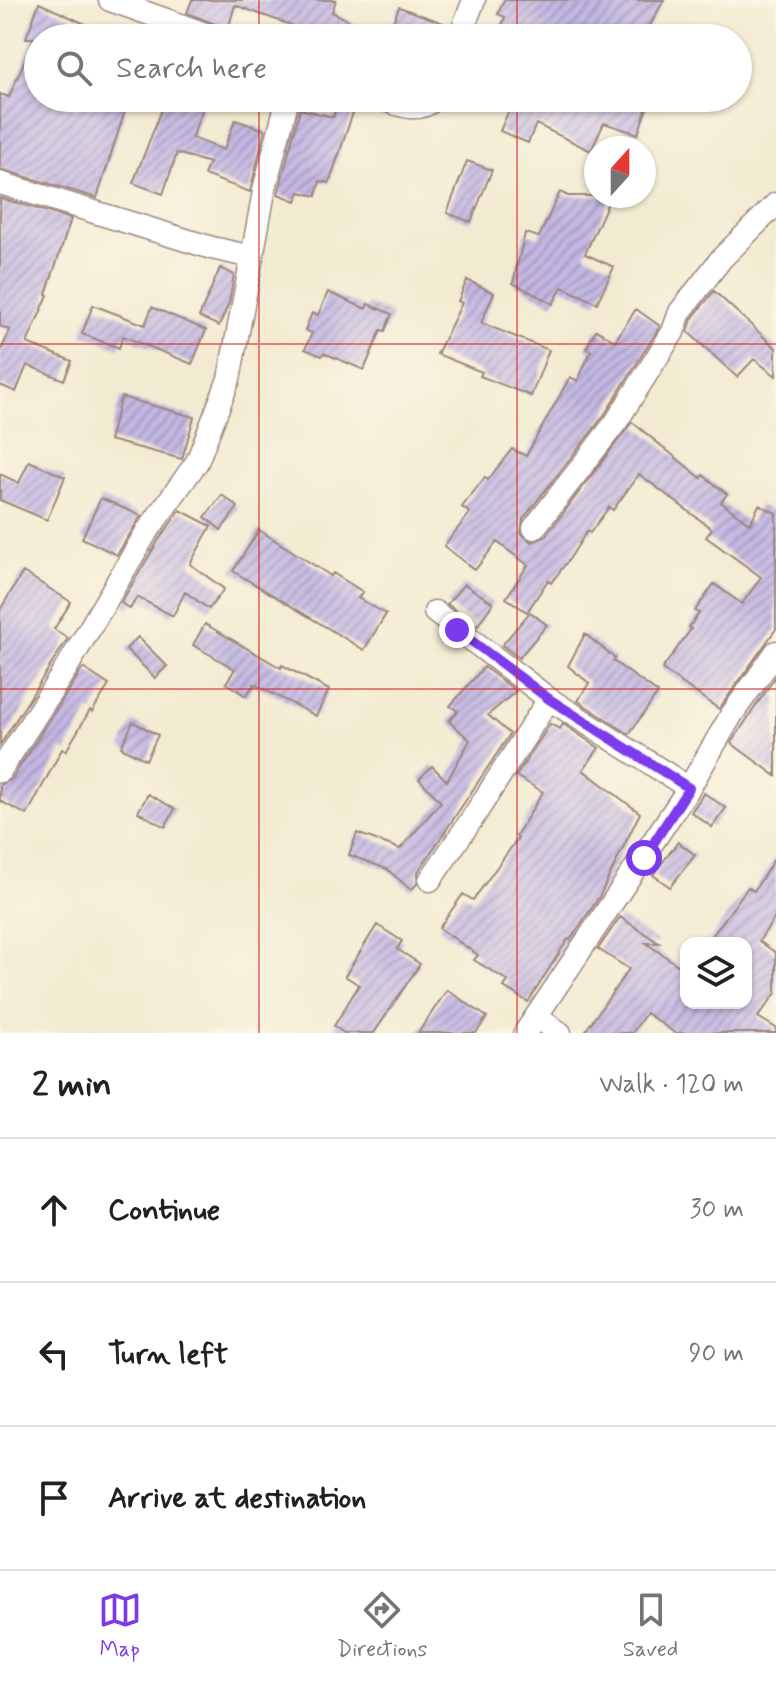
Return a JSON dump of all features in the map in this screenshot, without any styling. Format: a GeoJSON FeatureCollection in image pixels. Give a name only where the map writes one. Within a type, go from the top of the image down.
{"type":"FeatureCollection","features":[{"type":"Feature","properties":{"kind":"street"},"geometry":{"type":"LineString","coordinates":[[110,0],[165,9],[192,24]]}},
{"type":"Feature","properties":{"kind":"street"},"geometry":{"type":"LineString","coordinates":[[465,24],[474,0]]}},
{"type":"Feature","properties":{"kind":"street"},"geometry":{"type":"LineString","coordinates":[[0,771],[67,667],[146,533],[197,462],[229,379],[258,216],[284,112]]}},
{"type":"Feature","properties":{"kind":"street"},"geometry":{"type":"LineString","coordinates":[[0,183],[212,248],[252,257]]}},
{"type":"Feature","properties":{"kind":"street"},"geometry":{"type":"LineString","coordinates":[[534,528],[616,422],[673,332],[680,312],[721,259],[776,204]]}},
{"type":"Feature","properties":{"kind":"street"},"geometry":{"type":"LineString","coordinates":[[435,612],[549,699],[689,788]]}},
{"type":"Feature","properties":{"kind":"street"},"geometry":{"type":"LineString","coordinates":[[560,1033],[531,1025],[689,788],[732,714],[776,652]]}},
{"type":"Feature","properties":{"kind":"street"},"geometry":{"type":"LineString","coordinates":[[430,880],[549,699]]}},
{"type":"Feature","properties":{"kind":"building"},"geometry":{"type":"Polygon","coordinates":[[[192,0],[336,0],[332,12],[355,24],[288,24],[235,5],[229,24],[215,24],[187,13],[192,0]]]}},
{"type":"Feature","properties":{"kind":"building"},"geometry":{"type":"Polygon","coordinates":[[[504,0],[664,0],[651,24],[502,24],[505,17],[498,14],[504,0]]]}},
{"type":"Feature","properties":{"kind":"building"},"geometry":{"type":"Polygon","coordinates":[[[39,3],[85,24],[31,24],[39,3]]]}},
{"type":"Feature","properties":{"kind":"building"},"geometry":{"type":"Polygon","coordinates":[[[399,7],[446,24],[392,24],[399,7]]]}},
{"type":"Feature","properties":{"kind":"building"},"geometry":{"type":"Polygon","coordinates":[[[24,62],[24,112],[125,112],[97,198],[0,169],[0,94],[9,97],[24,62]]]}},
{"type":"Feature","properties":{"kind":"building"},"geometry":{"type":"Polygon","coordinates":[[[161,112],[201,112],[192,138],[224,150],[235,120],[265,130],[250,192],[204,175],[209,163],[177,153],[163,194],[133,183],[161,112]]]}},
{"type":"Feature","properties":{"kind":"building"},"geometry":{"type":"Polygon","coordinates":[[[299,112],[333,117],[335,112],[353,112],[329,183],[320,181],[316,196],[300,192],[296,201],[278,194],[299,112]]]}},
{"type":"Feature","properties":{"kind":"building"},"geometry":{"type":"Polygon","coordinates":[[[508,112],[645,112],[638,134],[604,123],[598,136],[584,136],[584,148],[536,124],[528,143],[500,131],[508,112]]]}},
{"type":"Feature","properties":{"kind":"building"},"geometry":{"type":"Polygon","coordinates":[[[467,161],[492,170],[471,222],[447,213],[467,161]]]}},
{"type":"Feature","properties":{"kind":"building"},"geometry":{"type":"Polygon","coordinates":[[[560,192],[568,196],[584,196],[584,208],[606,208],[585,254],[614,267],[597,303],[562,287],[553,304],[513,283],[525,233],[539,237],[560,192]]]}},
{"type":"Feature","properties":{"kind":"building"},"geometry":{"type":"Polygon","coordinates":[[[0,198],[71,219],[48,295],[27,343],[72,361],[64,380],[27,365],[16,392],[0,385],[0,353],[10,330],[0,326],[0,198]]]}},
{"type":"Feature","properties":{"kind":"building"},"geometry":{"type":"Polygon","coordinates":[[[220,268],[234,275],[229,303],[219,326],[199,317],[220,268]]]}},
{"type":"Feature","properties":{"kind":"building"},"geometry":{"type":"Polygon","coordinates":[[[467,280],[494,293],[481,323],[549,350],[531,396],[480,376],[482,372],[437,354],[462,303],[458,301],[467,280]]]}},
{"type":"Feature","properties":{"kind":"building"},"geometry":{"type":"Polygon","coordinates":[[[714,291],[776,348],[776,376],[754,359],[737,377],[688,332],[692,319],[714,291]]]}},
{"type":"Feature","properties":{"kind":"building"},"geometry":{"type":"Polygon","coordinates":[[[328,292],[366,309],[368,304],[392,314],[385,331],[381,330],[364,370],[324,353],[322,356],[305,349],[312,333],[305,330],[312,313],[318,315],[328,292]]]}},
{"type":"Feature","properties":{"kind":"building"},"geometry":{"type":"Polygon","coordinates":[[[93,305],[145,325],[152,307],[206,330],[192,364],[123,336],[119,348],[82,334],[93,305]]]}},
{"type":"Feature","properties":{"kind":"building"},"geometry":{"type":"Polygon","coordinates":[[[636,309],[660,326],[605,414],[523,519],[521,533],[531,542],[545,537],[632,422],[701,478],[703,475],[727,494],[721,502],[750,524],[759,505],[776,513],[776,629],[719,709],[662,669],[691,629],[689,627],[699,613],[695,611],[714,584],[742,604],[761,577],[706,537],[712,529],[639,474],[613,510],[609,507],[590,533],[587,531],[570,558],[551,583],[548,580],[527,612],[506,598],[528,565],[497,542],[475,570],[444,546],[470,513],[462,507],[485,477],[488,480],[512,449],[526,456],[570,377],[578,381],[591,351],[586,348],[596,330],[615,341],[636,309]]]}},
{"type":"Feature","properties":{"kind":"building"},"geometry":{"type":"Polygon","coordinates":[[[121,397],[194,417],[182,459],[109,440],[121,397]]]}},
{"type":"Feature","properties":{"kind":"building"},"geometry":{"type":"Polygon","coordinates":[[[29,461],[65,477],[47,520],[0,500],[0,474],[19,483],[29,461]]]}},
{"type":"Feature","properties":{"kind":"building"},"geometry":{"type":"Polygon","coordinates":[[[222,495],[238,507],[221,530],[205,517],[222,495]]]}},
{"type":"Feature","properties":{"kind":"building"},"geometry":{"type":"Polygon","coordinates":[[[101,498],[141,516],[117,555],[82,538],[101,498]]]}},
{"type":"Feature","properties":{"kind":"building"},"geometry":{"type":"Polygon","coordinates":[[[180,510],[211,526],[190,564],[224,589],[209,609],[185,592],[173,616],[137,597],[130,609],[121,603],[180,510]]]}},
{"type":"Feature","properties":{"kind":"building"},"geometry":{"type":"Polygon","coordinates":[[[259,530],[331,576],[333,573],[363,592],[358,598],[386,614],[364,650],[233,571],[259,530]]]}},
{"type":"Feature","properties":{"kind":"building"},"geometry":{"type":"Polygon","coordinates":[[[23,572],[71,602],[54,629],[68,638],[0,745],[0,610],[23,572]]]}},
{"type":"Feature","properties":{"kind":"building"},"geometry":{"type":"Polygon","coordinates":[[[464,584],[493,603],[477,626],[447,604],[464,584]]]}},
{"type":"Feature","properties":{"kind":"building"},"geometry":{"type":"Polygon","coordinates":[[[530,612],[547,625],[519,658],[502,645],[530,612]]]}},
{"type":"Feature","properties":{"kind":"building"},"geometry":{"type":"Polygon","coordinates":[[[205,624],[281,668],[282,665],[329,690],[316,716],[254,684],[246,696],[226,683],[235,669],[193,645],[205,624]]]}},
{"type":"Feature","properties":{"kind":"building"},"geometry":{"type":"Polygon","coordinates":[[[585,634],[615,658],[613,661],[658,693],[629,734],[578,701],[589,683],[568,666],[585,634]]]}},
{"type":"Feature","properties":{"kind":"building"},"geometry":{"type":"Polygon","coordinates":[[[138,637],[167,666],[155,678],[126,649],[138,637]]]}},
{"type":"Feature","properties":{"kind":"building"},"geometry":{"type":"Polygon","coordinates":[[[484,667],[516,691],[488,715],[510,734],[418,872],[417,884],[411,890],[387,869],[349,855],[357,833],[400,849],[441,802],[419,779],[432,766],[447,781],[470,740],[449,721],[458,711],[450,706],[484,667]]]}},
{"type":"Feature","properties":{"kind":"building"},"geometry":{"type":"Polygon","coordinates":[[[83,668],[109,685],[66,751],[62,749],[27,815],[0,801],[0,785],[12,779],[83,668]]]}},
{"type":"Feature","properties":{"kind":"building"},"geometry":{"type":"Polygon","coordinates":[[[776,676],[776,776],[731,743],[776,676]]]}},
{"type":"Feature","properties":{"kind":"building"},"geometry":{"type":"Polygon","coordinates":[[[133,722],[158,735],[146,760],[121,747],[133,722]]]}},
{"type":"Feature","properties":{"kind":"building"},"geometry":{"type":"Polygon","coordinates":[[[550,724],[560,729],[563,724],[599,748],[583,770],[640,813],[599,897],[528,1002],[504,987],[508,981],[474,960],[478,955],[439,928],[463,894],[473,900],[518,838],[516,836],[543,792],[516,776],[550,724]]]}},
{"type":"Feature","properties":{"kind":"building"},"geometry":{"type":"Polygon","coordinates":[[[704,793],[726,808],[712,827],[691,812],[704,793]]]}},
{"type":"Feature","properties":{"kind":"building"},"geometry":{"type":"Polygon","coordinates":[[[148,794],[175,809],[165,827],[138,812],[148,794]]]}},
{"type":"Feature","properties":{"kind":"building"},"geometry":{"type":"Polygon","coordinates":[[[678,842],[695,855],[670,887],[653,875],[678,842]]]}},
{"type":"Feature","properties":{"kind":"building"},"geometry":{"type":"Polygon","coordinates":[[[776,856],[776,916],[759,941],[776,953],[776,993],[758,1017],[776,1028],[776,1033],[675,1033],[646,1013],[632,1033],[584,1033],[629,969],[598,949],[620,917],[659,943],[646,943],[680,967],[680,1009],[752,1009],[752,937],[711,937],[748,887],[754,891],[776,856]]]}},
{"type":"Feature","properties":{"kind":"building"},"geometry":{"type":"Polygon","coordinates":[[[377,925],[402,941],[397,949],[420,964],[374,1033],[344,1033],[334,1026],[359,985],[345,976],[377,925]]]}},
{"type":"Feature","properties":{"kind":"building"},"geometry":{"type":"Polygon","coordinates":[[[447,990],[487,1017],[476,1033],[418,1033],[447,990]]]}},
{"type":"Feature","properties":{"kind":"route"},"geometry":{"type":"LineString","coordinates":[[457,630],[549,699],[689,788],[644,858]]}}]}
